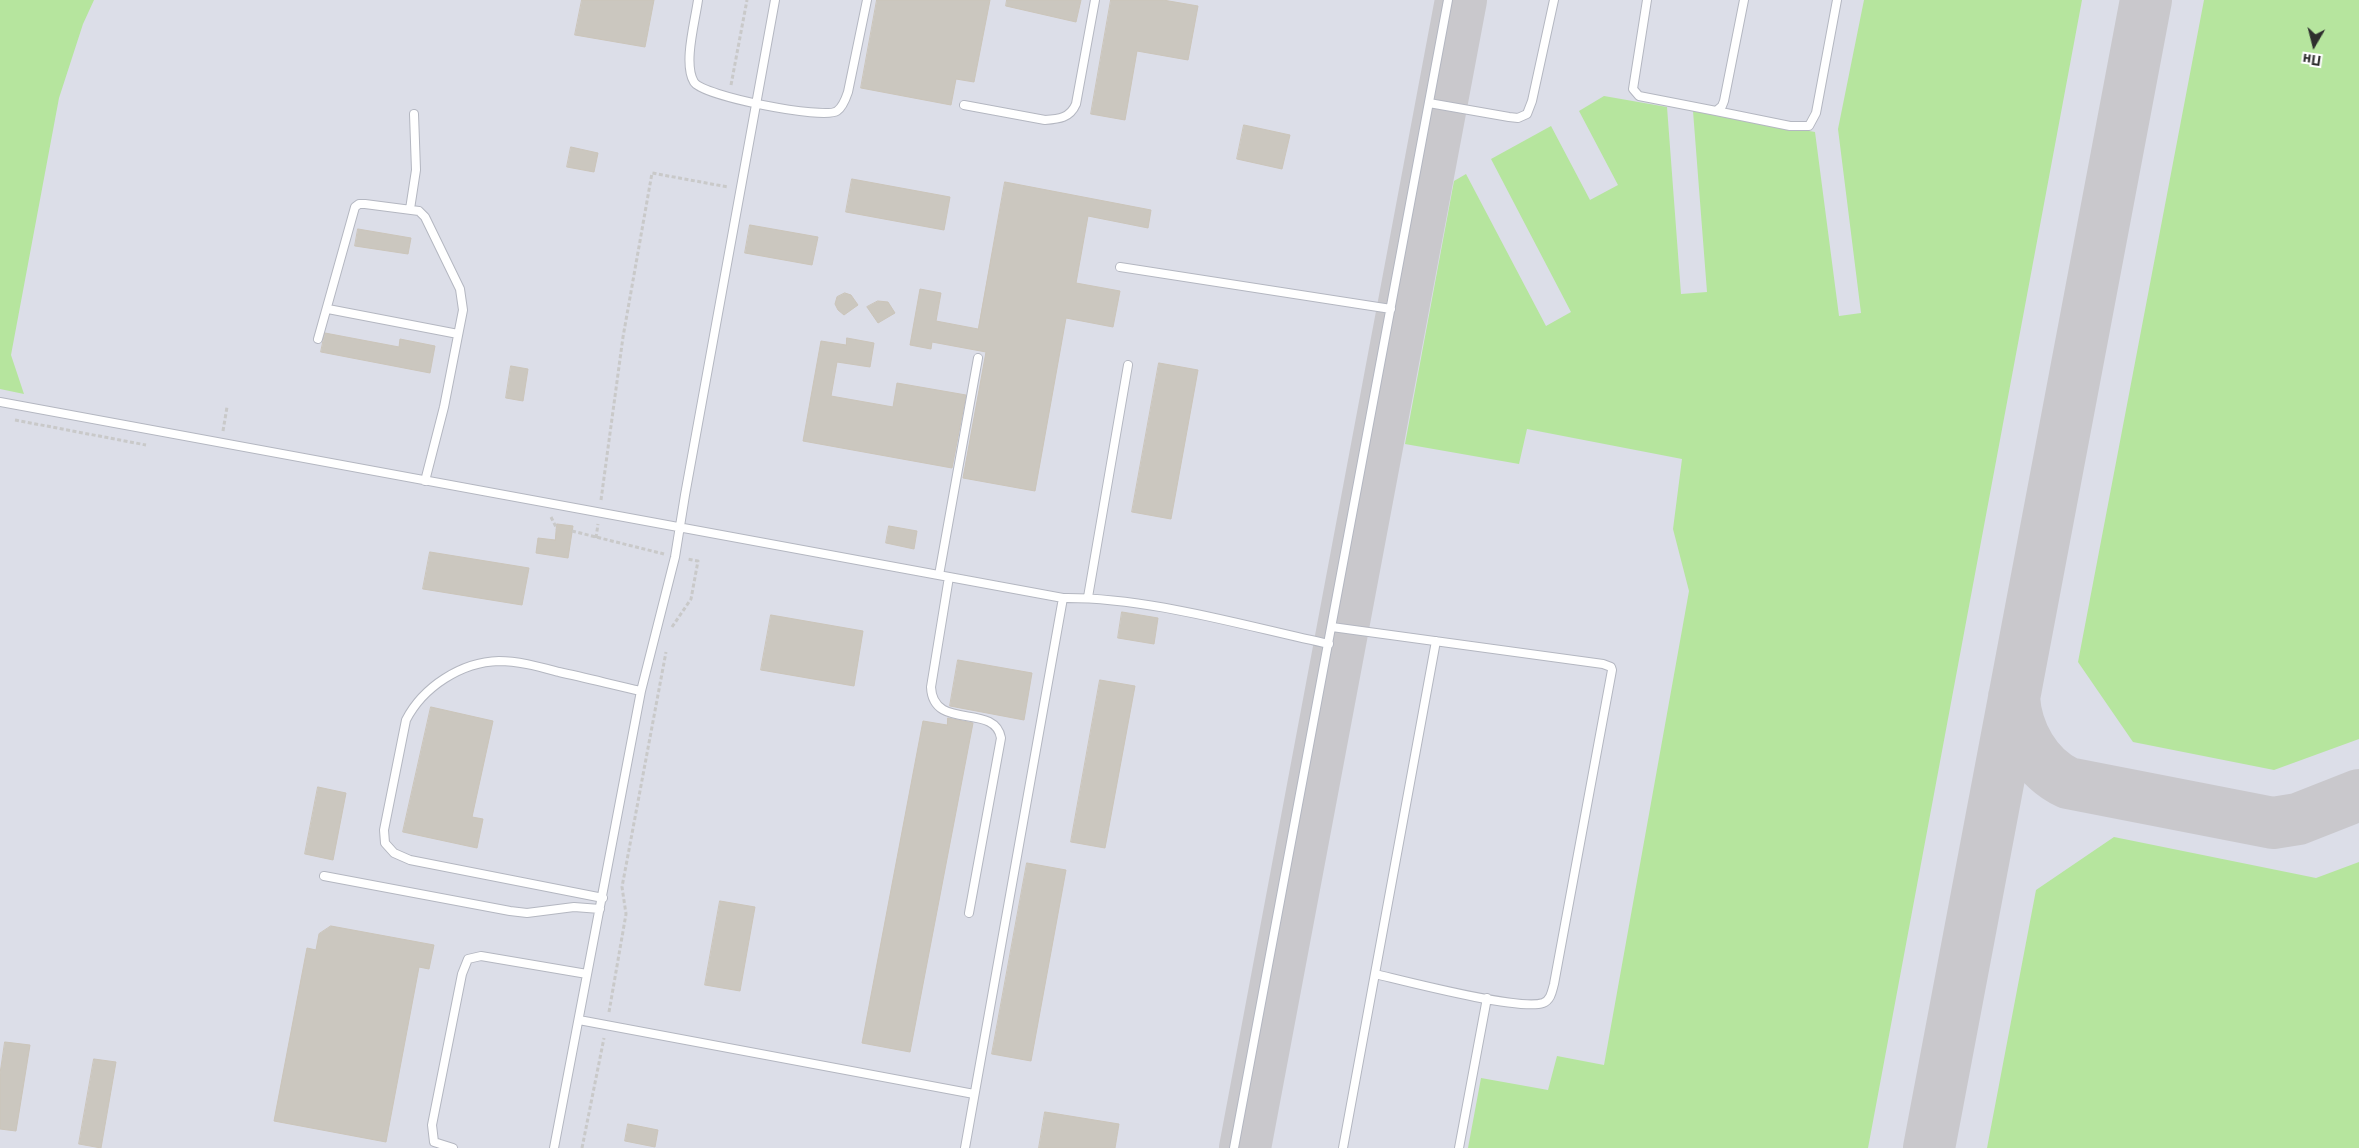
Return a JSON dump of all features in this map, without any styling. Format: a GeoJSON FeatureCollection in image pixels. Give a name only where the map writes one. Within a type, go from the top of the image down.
{"type":"FeatureCollection","features":[{"type":"Feature","properties":{"kind":"lane"},"geometry":{"type":"LineString","coordinates":[[698,0],[689,66],[696,85],[702,90],[729,98],[789,109],[828,113],[836,112],[843,104],[848,92],[867,0]]}},
{"type":"Feature","properties":{"kind":"lane"},"geometry":{"type":"LineString","coordinates":[[554,1148],[641,691],[676,557],[775,0]]}},
{"type":"Feature","properties":{"kind":"lane"},"geometry":{"type":"LineString","coordinates":[[964,105],[1045,120],[1055,120],[1068,115],[1076,104],[1095,0]]}},
{"type":"Feature","properties":{"kind":"lane"},"geometry":{"type":"LineString","coordinates":[[1234,1148],[1448,0]]}},
{"type":"Feature","properties":{"kind":"lane"},"geometry":{"type":"LineString","coordinates":[[1430,103],[1509,117],[1518,118],[1527,114],[1532,101],[1554,0]]}},
{"type":"Feature","properties":{"kind":"lane"},"geometry":{"type":"LineString","coordinates":[[1647,0],[1633,89],[1639,96],[1790,126],[1809,126],[1816,113],[1837,0]]}},
{"type":"Feature","properties":{"kind":"lane"},"geometry":{"type":"LineString","coordinates":[[1716,111],[1722,106],[1724,100],[1744,0]]}},
{"type":"Feature","properties":{"kind":"lane"},"geometry":{"type":"LineString","coordinates":[[410,209],[416,170],[414,114]]}},
{"type":"Feature","properties":{"kind":"lane"},"geometry":{"type":"LineString","coordinates":[[318,339],[355,207],[359,204],[365,204],[419,211],[425,218],[460,289],[463,310],[444,407],[425,481]]}},
{"type":"Feature","properties":{"kind":"lane"},"geometry":{"type":"LineString","coordinates":[[1120,267],[1391,309]]}},
{"type":"Feature","properties":{"kind":"lane"},"geometry":{"type":"LineString","coordinates":[[328,308],[458,334]]}},
{"type":"Feature","properties":{"kind":"lane"},"geometry":{"type":"LineString","coordinates":[[939,575],[978,358]]}},
{"type":"Feature","properties":{"kind":"lane"},"geometry":{"type":"LineString","coordinates":[[1088,598],[1128,365]]}},
{"type":"Feature","properties":{"kind":"lane"},"geometry":{"type":"LineString","coordinates":[[0,402],[1063,598],[1088,598],[1160,608],[1329,644]]}},
{"type":"Feature","properties":{"kind":"lane"},"geometry":{"type":"LineString","coordinates":[[949,577],[931,687],[933,698],[944,711],[992,723],[999,730],[1001,738],[969,913]]}},
{"type":"Feature","properties":{"kind":"lane"},"geometry":{"type":"LineString","coordinates":[[966,1148],[974,1094],[1063,598]]}},
{"type":"Feature","properties":{"kind":"lane"},"geometry":{"type":"LineString","coordinates":[[1332,627],[1603,664],[1611,667],[1612,670],[1552,994],[1549,999],[1535,1004],[1486,998],[1375,974]]}},
{"type":"Feature","properties":{"kind":"lane"},"geometry":{"type":"LineString","coordinates":[[1343,1148],[1436,641]]}},
{"type":"Feature","properties":{"kind":"lane"},"geometry":{"type":"LineString","coordinates":[[603,898],[410,860],[394,853],[385,843],[384,830],[406,720],[414,705],[424,695],[448,678],[483,663],[500,661],[531,665],[641,691]]}},
{"type":"Feature","properties":{"kind":"lane"},"geometry":{"type":"LineString","coordinates":[[324,876],[527,913],[574,907],[600,908]]}},
{"type":"Feature","properties":{"kind":"lane"},"geometry":{"type":"LineString","coordinates":[[453,1148],[434,1142],[432,1125],[462,974],[468,959],[481,956],[587,974]]}},
{"type":"Feature","properties":{"kind":"lane"},"geometry":{"type":"LineString","coordinates":[[1459,1148],[1486,998]]}},
{"type":"Feature","properties":{"kind":"lane"},"geometry":{"type":"LineString","coordinates":[[579,1020],[974,1094]]}},
{"type":"Feature","properties":{"kind":"path"},"geometry":{"type":"LineString","coordinates":[[729,98],[748,0]]}},
{"type":"Feature","properties":{"kind":"path"},"geometry":{"type":"LineString","coordinates":[[596,538],[623,337],[652,172],[740,190]]}},
{"type":"Feature","properties":{"kind":"path"},"geometry":{"type":"LineString","coordinates":[[553,517],[557,529]]}},
{"type":"Feature","properties":{"kind":"path"},"geometry":{"type":"LineString","coordinates":[[572,531],[698,561],[691,599],[682,610],[670,635]]}},
{"type":"Feature","properties":{"kind":"path"},"geometry":{"type":"LineString","coordinates":[[582,1148],[607,1024],[626,914],[622,887],[667,651]]}},
{"type":"Feature","properties":{"kind":"shaded area"},"geometry":{"type":"Polygon","coordinates":[[[0,0],[2359,0],[2359,1148],[0,1148],[0,0]]]}},
{"type":"Feature","properties":{"kind":"green space"},"geometry":{"type":"Polygon","coordinates":[[[0,0],[94,0],[83,24],[59,98],[11,355],[24,394],[0,389],[0,0]]]}},
{"type":"Feature","properties":{"kind":"green space"},"geometry":{"type":"Polygon","coordinates":[[[1864,0],[2082,0],[1868,1148],[1468,1148],[1481,1078],[1548,1090],[1557,1056],[1604,1065],[1689,591],[1673,529],[1682,459],[1527,429],[1519,464],[1405,444],[1454,181],[1466,174],[1546,326],[1571,312],[1491,159],[1551,126],[1590,200],[1618,185],[1579,111],[1604,96],[1667,107],[1681,294],[1707,292],[1693,111],[1815,132],[1839,316],[1861,313],[1838,129],[1864,0]]]}},
{"type":"Feature","properties":{"kind":"green space"},"geometry":{"type":"Polygon","coordinates":[[[2204,0],[2359,0],[2359,739],[2274,770],[2133,742],[2078,662],[2204,0]]]}},
{"type":"Feature","properties":{"kind":"green space"},"geometry":{"type":"Polygon","coordinates":[[[2114,837],[2316,878],[2359,862],[2359,1148],[1987,1148],[2036,890],[2114,837]]]}},
{"type":"Feature","properties":{"kind":"building"},"geometry":{"type":"Polygon","coordinates":[[[582,0],[654,0],[645,47],[575,35],[582,0]]]}},
{"type":"Feature","properties":{"kind":"building"},"geometry":{"type":"Polygon","coordinates":[[[877,0],[990,0],[974,82],[956,79],[951,105],[861,88],[877,0]]]}},
{"type":"Feature","properties":{"kind":"building"},"geometry":{"type":"Polygon","coordinates":[[[1007,0],[1081,0],[1076,22],[1006,6],[1007,0]]]}},
{"type":"Feature","properties":{"kind":"building"},"geometry":{"type":"Polygon","coordinates":[[[1111,0],[1163,0],[1198,6],[1188,60],[1137,51],[1125,120],[1091,114],[1111,0]]]}},
{"type":"Feature","properties":{"kind":"building"},"geometry":{"type":"Polygon","coordinates":[[[1244,125],[1290,135],[1282,169],[1237,159],[1244,125]]]}},
{"type":"Feature","properties":{"kind":"building"},"geometry":{"type":"Polygon","coordinates":[[[571,147],[598,153],[594,172],[567,167],[571,147]]]}},
{"type":"Feature","properties":{"kind":"building"},"geometry":{"type":"Polygon","coordinates":[[[852,179],[950,197],[944,230],[846,212],[852,179]]]}},
{"type":"Feature","properties":{"kind":"building"},"geometry":{"type":"Polygon","coordinates":[[[1005,182],[1151,210],[1148,228],[1088,216],[1076,283],[1120,291],[1113,327],[1066,318],[1035,491],[963,478],[986,352],[932,342],[931,349],[910,345],[920,289],[941,293],[936,321],[978,329],[1005,182]]]}},
{"type":"Feature","properties":{"kind":"building"},"geometry":{"type":"Polygon","coordinates":[[[750,225],[818,237],[812,265],[745,253],[750,225]]]}},
{"type":"Feature","properties":{"kind":"building"},"geometry":{"type":"Polygon","coordinates":[[[358,229],[411,238],[408,254],[355,246],[358,229]]]}},
{"type":"Feature","properties":{"kind":"building"},"geometry":{"type":"Polygon","coordinates":[[[845,293],[851,295],[858,305],[844,315],[835,304],[837,297],[845,293]]]}},
{"type":"Feature","properties":{"kind":"building"},"geometry":{"type":"Polygon","coordinates":[[[878,301],[888,302],[895,313],[878,323],[867,307],[878,301]]]}},
{"type":"Feature","properties":{"kind":"building"},"geometry":{"type":"Polygon","coordinates":[[[325,333],[399,347],[400,339],[435,346],[430,373],[321,352],[325,333]]]}},
{"type":"Feature","properties":{"kind":"building"},"geometry":{"type":"Polygon","coordinates":[[[847,338],[874,343],[870,367],[837,362],[831,396],[893,407],[897,383],[966,395],[952,468],[803,441],[821,341],[846,345],[847,338]]]}},
{"type":"Feature","properties":{"kind":"building"},"geometry":{"type":"Polygon","coordinates":[[[1159,363],[1198,370],[1171,519],[1132,512],[1159,363]]]}},
{"type":"Feature","properties":{"kind":"building"},"geometry":{"type":"Polygon","coordinates":[[[511,366],[528,369],[523,401],[506,398],[511,366]]]}},
{"type":"Feature","properties":{"kind":"building"},"geometry":{"type":"Polygon","coordinates":[[[557,524],[573,526],[568,558],[536,553],[538,538],[555,540],[557,524]]]}},
{"type":"Feature","properties":{"kind":"building"},"geometry":{"type":"Polygon","coordinates":[[[889,526],[917,531],[914,549],[886,543],[889,526]]]}},
{"type":"Feature","properties":{"kind":"building"},"geometry":{"type":"Polygon","coordinates":[[[430,552],[529,568],[522,605],[423,589],[430,552]]]}},
{"type":"Feature","properties":{"kind":"building"},"geometry":{"type":"Polygon","coordinates":[[[1122,612],[1158,618],[1154,644],[1118,638],[1122,612]]]}},
{"type":"Feature","properties":{"kind":"building"},"geometry":{"type":"Polygon","coordinates":[[[771,615],[863,631],[854,686],[761,670],[771,615]]]}},
{"type":"Feature","properties":{"kind":"building"},"geometry":{"type":"Polygon","coordinates":[[[958,660],[1032,673],[1024,720],[950,706],[958,660]]]}},
{"type":"Feature","properties":{"kind":"building"},"geometry":{"type":"Polygon","coordinates":[[[1100,680],[1135,686],[1105,848],[1071,842],[1100,680]]]}},
{"type":"Feature","properties":{"kind":"building"},"geometry":{"type":"Polygon","coordinates":[[[431,707],[493,721],[472,817],[483,819],[477,848],[403,832],[431,707]]]}},
{"type":"Feature","properties":{"kind":"building"},"geometry":{"type":"Polygon","coordinates":[[[948,718],[973,723],[910,1052],[862,1043],[923,721],[947,725],[948,718]]]}},
{"type":"Feature","properties":{"kind":"building"},"geometry":{"type":"Polygon","coordinates":[[[318,787],[346,793],[333,860],[305,854],[318,787]]]}},
{"type":"Feature","properties":{"kind":"building"},"geometry":{"type":"Polygon","coordinates":[[[1027,863],[1066,870],[1031,1061],[992,1054],[1027,863]]]}},
{"type":"Feature","properties":{"kind":"building"},"geometry":{"type":"Polygon","coordinates":[[[720,901],[755,907],[740,991],[705,985],[720,901]]]}},
{"type":"Feature","properties":{"kind":"building"},"geometry":{"type":"Polygon","coordinates":[[[331,926],[434,945],[429,969],[419,967],[386,1142],[274,1121],[307,948],[316,950],[319,934],[331,926]]]}},
{"type":"Feature","properties":{"kind":"building"},"geometry":{"type":"Polygon","coordinates":[[[5,1042],[30,1045],[16,1131],[0,1129],[0,1074],[5,1042]]]}},
{"type":"Feature","properties":{"kind":"building"},"geometry":{"type":"Polygon","coordinates":[[[94,1059],[116,1062],[101,1148],[79,1144],[94,1059]]]}},
{"type":"Feature","properties":{"kind":"building"},"geometry":{"type":"Polygon","coordinates":[[[1045,1112],[1119,1124],[1115,1148],[1039,1148],[1045,1112]]]}},
{"type":"Feature","properties":{"kind":"building"},"geometry":{"type":"Polygon","coordinates":[[[628,1124],[658,1130],[655,1147],[625,1141],[628,1124]]]}},
{"type":"Feature","properties":{"kind":"taxiway"},"geometry":{"type":"LineString","coordinates":[[1245,1148],[1461,0]]}},
{"type":"Feature","properties":{"kind":"taxiway"},"geometry":{"type":"LineString","coordinates":[[1929,1148],[2146,0]]}},
{"type":"Feature","properties":{"kind":"taxiway"},"geometry":{"type":"LineString","coordinates":[[2014,697],[2019,723],[2030,748],[2046,768],[2068,783],[2273,823],[2298,819],[2359,795]]}}]}
